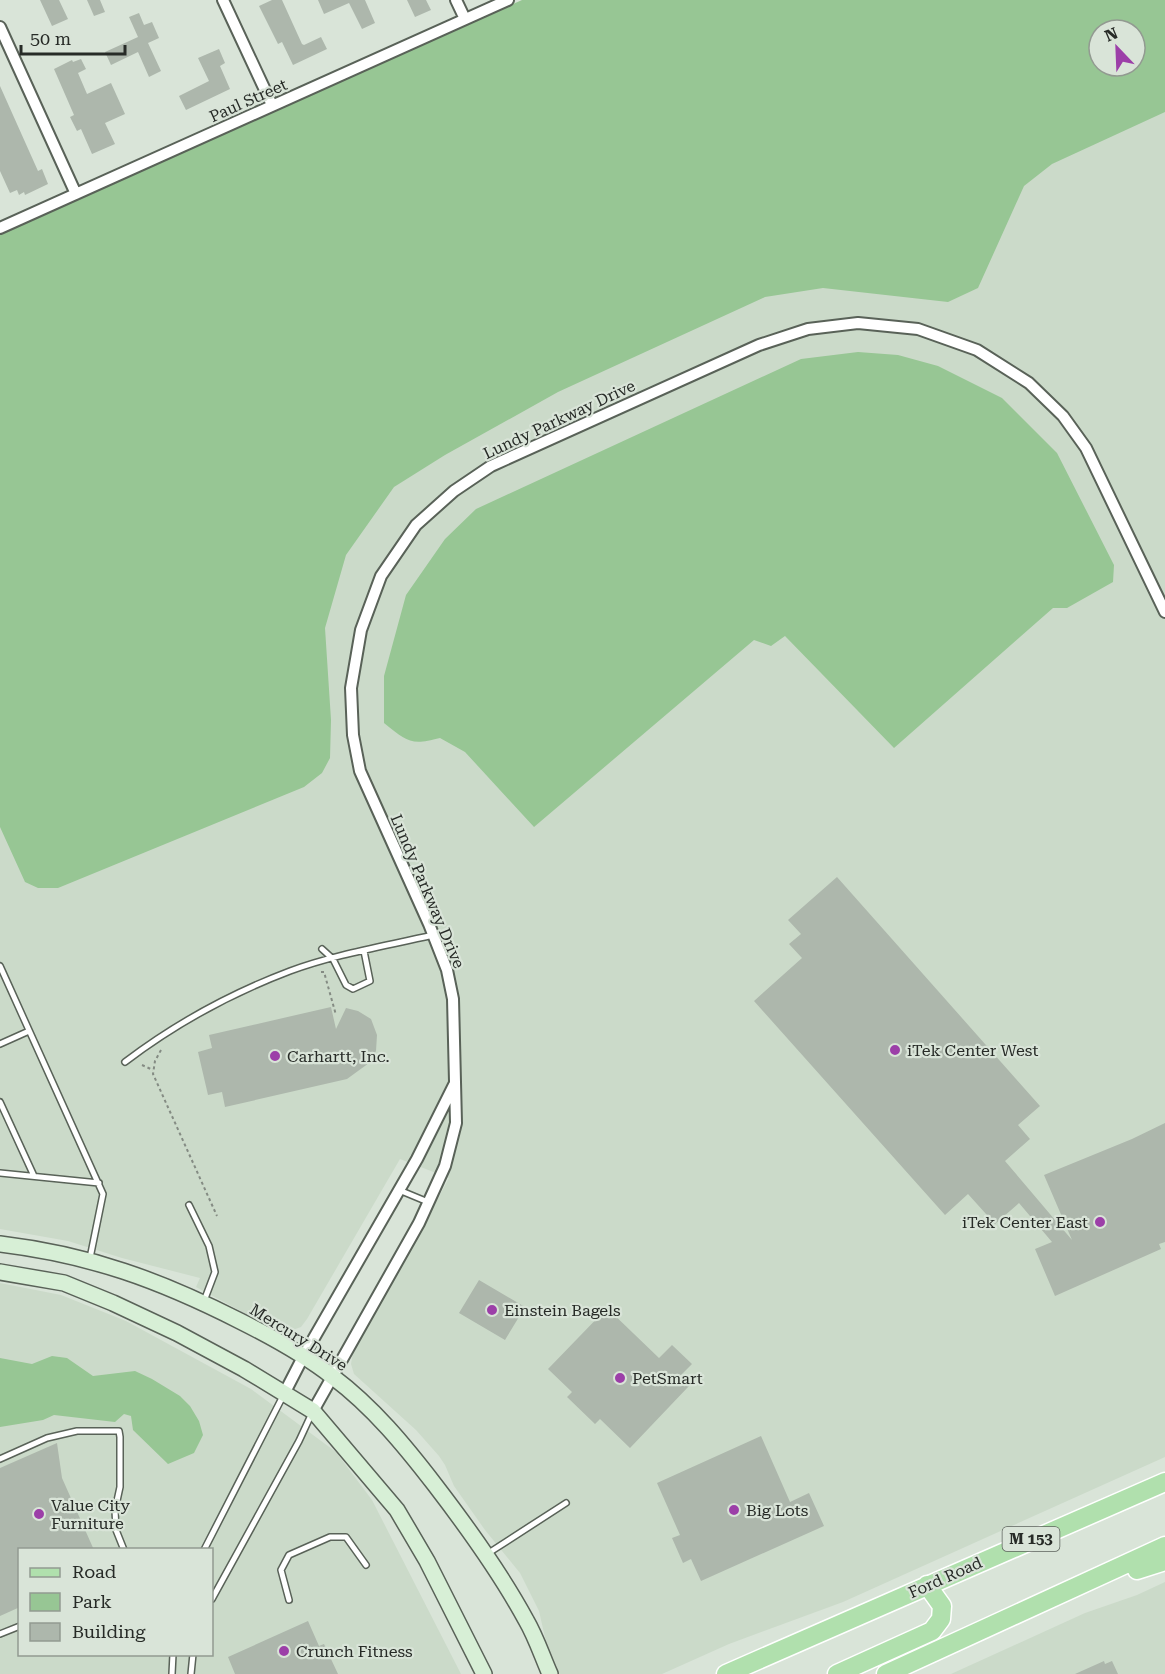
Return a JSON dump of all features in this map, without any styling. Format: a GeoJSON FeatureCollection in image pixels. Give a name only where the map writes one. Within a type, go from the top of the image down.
{"type":"FeatureCollection","features":[{"type":"Feature","properties":{"kind":"main road","name":"Ford Road"},"geometry":{"type":"LineString","coordinates":[[726,1674],[1165,1481]]}},
{"type":"Feature","properties":{"kind":"main road"},"geometry":{"type":"LineString","coordinates":[[886,1674],[1165,1546]]}},
{"type":"Feature","properties":{"kind":"main road"},"geometry":{"type":"LineString","coordinates":[[1070,1591],[1165,1561]]}},
{"type":"Feature","properties":{"kind":"main road"},"geometry":{"type":"LineString","coordinates":[[837,1674],[932,1630],[941,1619],[942,1606],[927,1585]]}},
{"type":"Feature","properties":{"kind":"street"},"geometry":{"type":"LineString","coordinates":[[223,0],[272,105]]}},
{"type":"Feature","properties":{"kind":"street"},"geometry":{"type":"LineString","coordinates":[[456,0],[465,20]]}},
{"type":"Feature","properties":{"kind":"street","name":"Paul Street"},"geometry":{"type":"LineString","coordinates":[[0,228],[508,0]]}},
{"type":"Feature","properties":{"kind":"street"},"geometry":{"type":"LineString","coordinates":[[0,27],[76,194]]}},
{"type":"Feature","properties":{"kind":"street","name":"Lundy Parkway Drive"},"geometry":{"type":"LineString","coordinates":[[313,1411],[419,1224],[445,1166],[456,1123],[453,999],[447,970],[434,935],[360,771],[353,735],[351,688],[361,630],[381,576],[416,525],[454,491],[491,466],[759,345],[808,329],[858,323],[918,329],[977,350],[1029,383],[1063,416],[1086,448],[1165,612]]}},
{"type":"Feature","properties":{"kind":"street","name":"Lundy Parkway Drive"},"geometry":{"type":"LineString","coordinates":[[284,1394],[399,1190],[456,1082]]}},
{"type":"Feature","properties":{"kind":"street","name":"Mercury Drive"},"geometry":{"type":"LineString","coordinates":[[0,1244],[89,1260],[160,1283],[203,1302],[264,1334],[333,1376],[368,1407],[405,1447],[486,1555],[527,1622],[550,1674]]}},
{"type":"Feature","properties":{"kind":"street"},"geometry":{"type":"LineString","coordinates":[[0,1272],[64,1283],[113,1303],[206,1348],[313,1411],[397,1510],[427,1561],[484,1674]]}},
{"type":"Feature","properties":{"kind":"lane"},"geometry":{"type":"LineString","coordinates":[[125,1062],[155,1039],[221,1003],[291,971],[434,935]]}},
{"type":"Feature","properties":{"kind":"lane"},"geometry":{"type":"LineString","coordinates":[[322,949],[333,959],[346,985],[353,989],[370,981],[364,951]]}},
{"type":"Feature","properties":{"kind":"lane"},"geometry":{"type":"LineString","coordinates":[[0,966],[103,1194],[103,1203],[89,1260]]}},
{"type":"Feature","properties":{"kind":"lane"},"geometry":{"type":"LineString","coordinates":[[0,1044],[29,1031]]}},
{"type":"Feature","properties":{"kind":"lane"},"geometry":{"type":"LineString","coordinates":[[0,1102],[34,1176]]}},
{"type":"Feature","properties":{"kind":"lane"},"geometry":{"type":"LineString","coordinates":[[0,1173],[99,1183]]}},
{"type":"Feature","properties":{"kind":"lane"},"geometry":{"type":"LineString","coordinates":[[399,1190],[429,1202]]}},
{"type":"Feature","properties":{"kind":"lane"},"geometry":{"type":"LineString","coordinates":[[189,1205],[209,1246],[215,1272],[203,1302]]}},
{"type":"Feature","properties":{"kind":"lane"},"geometry":{"type":"LineString","coordinates":[[205,1548],[284,1394]]}},
{"type":"Feature","properties":{"kind":"lane"},"geometry":{"type":"LineString","coordinates":[[214,1589],[299,1441],[313,1411]]}},
{"type":"Feature","properties":{"kind":"lane"},"geometry":{"type":"LineString","coordinates":[[0,1459],[47,1438],[78,1431],[118,1431],[120,1486],[115,1510],[116,1530],[123,1548]]}},
{"type":"Feature","properties":{"kind":"lane"},"geometry":{"type":"LineString","coordinates":[[486,1555],[566,1503]]}},
{"type":"Feature","properties":{"kind":"lane"},"geometry":{"type":"LineString","coordinates":[[289,1600],[281,1570],[289,1555],[330,1537],[346,1538],[366,1565]]}},
{"type":"Feature","properties":{"kind":"lane"},"geometry":{"type":"LineString","coordinates":[[0,1634],[18,1627]]}},
{"type":"Feature","properties":{"kind":"lane"},"geometry":{"type":"LineString","coordinates":[[172,1674],[173,1656]]}},
{"type":"Feature","properties":{"kind":"lane"},"geometry":{"type":"LineString","coordinates":[[191,1674],[194,1656]]}},
{"type":"Feature","properties":{"kind":"path"},"geometry":{"type":"LineString","coordinates":[[318,973],[324,972],[336,1015]]}},
{"type":"Feature","properties":{"kind":"path"},"geometry":{"type":"LineString","coordinates":[[162,1047],[155,1061],[154,1078],[217,1216]]}},
{"type":"Feature","properties":{"kind":"path"},"geometry":{"type":"LineString","coordinates":[[142,1065],[153,1070]]}},
{"type":"Feature","properties":{"kind":"shaded area"},"geometry":{"type":"Polygon","coordinates":[[[1165,0],[1165,1457],[843,1602],[729,1644],[662,1674],[558,1674],[549,1655],[539,1611],[520,1573],[485,1530],[454,1486],[439,1456],[416,1430],[354,1374],[351,1364],[354,1346],[449,1178],[400,1159],[307,1319],[301,1327],[284,1333],[196,1287],[200,1278],[68,1241],[0,1229],[0,233],[1165,0]]]}},
{"type":"Feature","properties":{"kind":"shaded area"},"geometry":{"type":"Polygon","coordinates":[[[0,1283],[61,1295],[126,1321],[251,1389],[336,1452],[372,1500],[461,1674],[0,1674],[0,1283]]]}},
{"type":"Feature","properties":{"kind":"shaded area"},"geometry":{"type":"Polygon","coordinates":[[[1165,1582],[1165,1674],[951,1674],[1085,1613],[1137,1595],[1165,1582]]]}},
{"type":"Feature","properties":{"kind":"green space"},"geometry":{"type":"Polygon","coordinates":[[[522,0],[1165,0],[1165,112],[1052,164],[1024,186],[978,288],[948,302],[823,288],[765,297],[558,392],[445,455],[394,487],[346,555],[325,628],[331,720],[330,758],[322,773],[304,787],[58,888],[38,888],[25,882],[0,827],[0,233],[522,0]]]}},
{"type":"Feature","properties":{"kind":"green space"},"geometry":{"type":"Polygon","coordinates":[[[858,352],[898,355],[938,366],[1002,398],[1057,453],[1114,565],[1113,582],[1067,608],[1053,608],[894,748],[785,636],[771,646],[754,640],[534,827],[465,752],[440,738],[422,742],[409,740],[384,723],[384,676],[406,595],[445,539],[476,509],[801,359],[858,352]]]}},
{"type":"Feature","properties":{"kind":"green space"},"geometry":{"type":"Polygon","coordinates":[[[52,1356],[67,1358],[93,1376],[135,1371],[180,1396],[190,1406],[199,1421],[203,1435],[194,1453],[168,1464],[133,1430],[131,1416],[124,1414],[115,1422],[54,1415],[43,1420],[0,1427],[0,1358],[32,1364],[52,1356]]]}},
{"type":"Feature","properties":{"kind":"building"},"geometry":{"type":"Polygon","coordinates":[[[40,0],[59,0],[68,19],[52,26],[40,0]]]}},
{"type":"Feature","properties":{"kind":"building"},"geometry":{"type":"Polygon","coordinates":[[[87,0],[100,0],[105,12],[94,16],[87,0]]]}},
{"type":"Feature","properties":{"kind":"building"},"geometry":{"type":"Polygon","coordinates":[[[272,0],[282,0],[302,44],[321,37],[327,49],[293,65],[282,42],[278,44],[259,6],[272,0]]]}},
{"type":"Feature","properties":{"kind":"building"},"geometry":{"type":"Polygon","coordinates":[[[318,0],[365,0],[375,23],[362,29],[349,3],[324,14],[318,0]]]}},
{"type":"Feature","properties":{"kind":"building"},"geometry":{"type":"Polygon","coordinates":[[[407,0],[426,0],[431,10],[415,17],[407,0]]]}},
{"type":"Feature","properties":{"kind":"building"},"geometry":{"type":"Polygon","coordinates":[[[139,13],[144,25],[152,22],[159,38],[148,43],[161,71],[149,77],[138,52],[111,65],[105,52],[138,37],[129,17],[139,13]]]}},
{"type":"Feature","properties":{"kind":"building"},"geometry":{"type":"Polygon","coordinates":[[[219,49],[225,63],[220,66],[230,89],[186,110],[179,96],[209,81],[198,58],[219,49]]]}},
{"type":"Feature","properties":{"kind":"building"},"geometry":{"type":"Polygon","coordinates":[[[81,59],[86,69],[78,73],[87,94],[111,83],[125,114],[105,123],[115,144],[92,154],[81,129],[77,131],[70,117],[74,115],[54,69],[72,60],[73,62],[81,59]]]}},
{"type":"Feature","properties":{"kind":"building"},"geometry":{"type":"Polygon","coordinates":[[[0,86],[38,171],[42,169],[48,184],[25,195],[24,192],[19,195],[17,190],[10,193],[0,171],[0,86]]]}},
{"type":"Feature","properties":{"kind":"building","name":"iTek Center West"},"geometry":{"type":"Polygon","coordinates":[[[837,877],[1040,1106],[1018,1125],[1030,1139],[1005,1161],[1072,1240],[1044,1175],[1165,1123],[1165,1242],[1159,1244],[1161,1249],[1055,1296],[1035,1249],[1052,1242],[1019,1203],[995,1224],[968,1194],[945,1215],[754,1001],[802,958],[789,944],[801,934],[788,920],[837,877]]]}},
{"type":"Feature","properties":{"kind":"building"},"geometry":{"type":"Polygon","coordinates":[[[331,1007],[336,1029],[346,1008],[358,1011],[371,1019],[377,1035],[376,1051],[369,1063],[347,1079],[225,1107],[222,1092],[208,1095],[198,1052],[212,1048],[209,1035],[331,1007]]]}},
{"type":"Feature","properties":{"kind":"building"},"geometry":{"type":"Polygon","coordinates":[[[479,1280],[525,1307],[505,1340],[459,1313],[479,1280]]]}},
{"type":"Feature","properties":{"kind":"building"},"geometry":{"type":"Polygon","coordinates":[[[607,1308],[659,1358],[672,1345],[692,1364],[679,1377],[689,1386],[630,1448],[600,1419],[595,1424],[567,1397],[572,1392],[548,1369],[607,1308]]]}},
{"type":"Feature","properties":{"kind":"building"},"geometry":{"type":"Polygon","coordinates":[[[761,1436],[790,1502],[809,1493],[824,1526],[701,1581],[691,1559],[683,1563],[672,1538],[680,1535],[657,1483],[761,1436]]]}},
{"type":"Feature","properties":{"kind":"building","name":"Value City Furniture"},"geometry":{"type":"Polygon","coordinates":[[[57,1443],[62,1478],[93,1548],[18,1548],[18,1608],[0,1616],[0,1468],[57,1443]]]}},
{"type":"Feature","properties":{"kind":"building","name":"Crunch Fitness"},"geometry":{"type":"Polygon","coordinates":[[[308,1621],[319,1646],[324,1644],[338,1674],[235,1674],[228,1657],[308,1621]]]}},
{"type":"Feature","properties":{"kind":"building"},"geometry":{"type":"Polygon","coordinates":[[[1104,1661],[1105,1664],[1112,1661],[1118,1674],[1075,1674],[1104,1661]]]}},
{"type":"Feature","properties":{"kind":"place","name":"iTek Center West"},"geometry":{"type":"Point","coordinates":[895,1050]}},
{"type":"Feature","properties":{"kind":"place","name":"Carhartt, Inc."},"geometry":{"type":"Point","coordinates":[275,1056]}},
{"type":"Feature","properties":{"kind":"place","name":"iTek Center East"},"geometry":{"type":"Point","coordinates":[1100,1222]}},
{"type":"Feature","properties":{"kind":"place","name":"Einstein Bagels"},"geometry":{"type":"Point","coordinates":[492,1310]}},
{"type":"Feature","properties":{"kind":"place","name":"PetSmart"},"geometry":{"type":"Point","coordinates":[620,1378]}},
{"type":"Feature","properties":{"kind":"place","name":"Big Lots"},"geometry":{"type":"Point","coordinates":[734,1510]}},
{"type":"Feature","properties":{"kind":"place","name":"Value City Furniture"},"geometry":{"type":"Point","coordinates":[39,1514]}},
{"type":"Feature","properties":{"kind":"place","name":"Crunch Fitness"},"geometry":{"type":"Point","coordinates":[284,1651]}}]}
